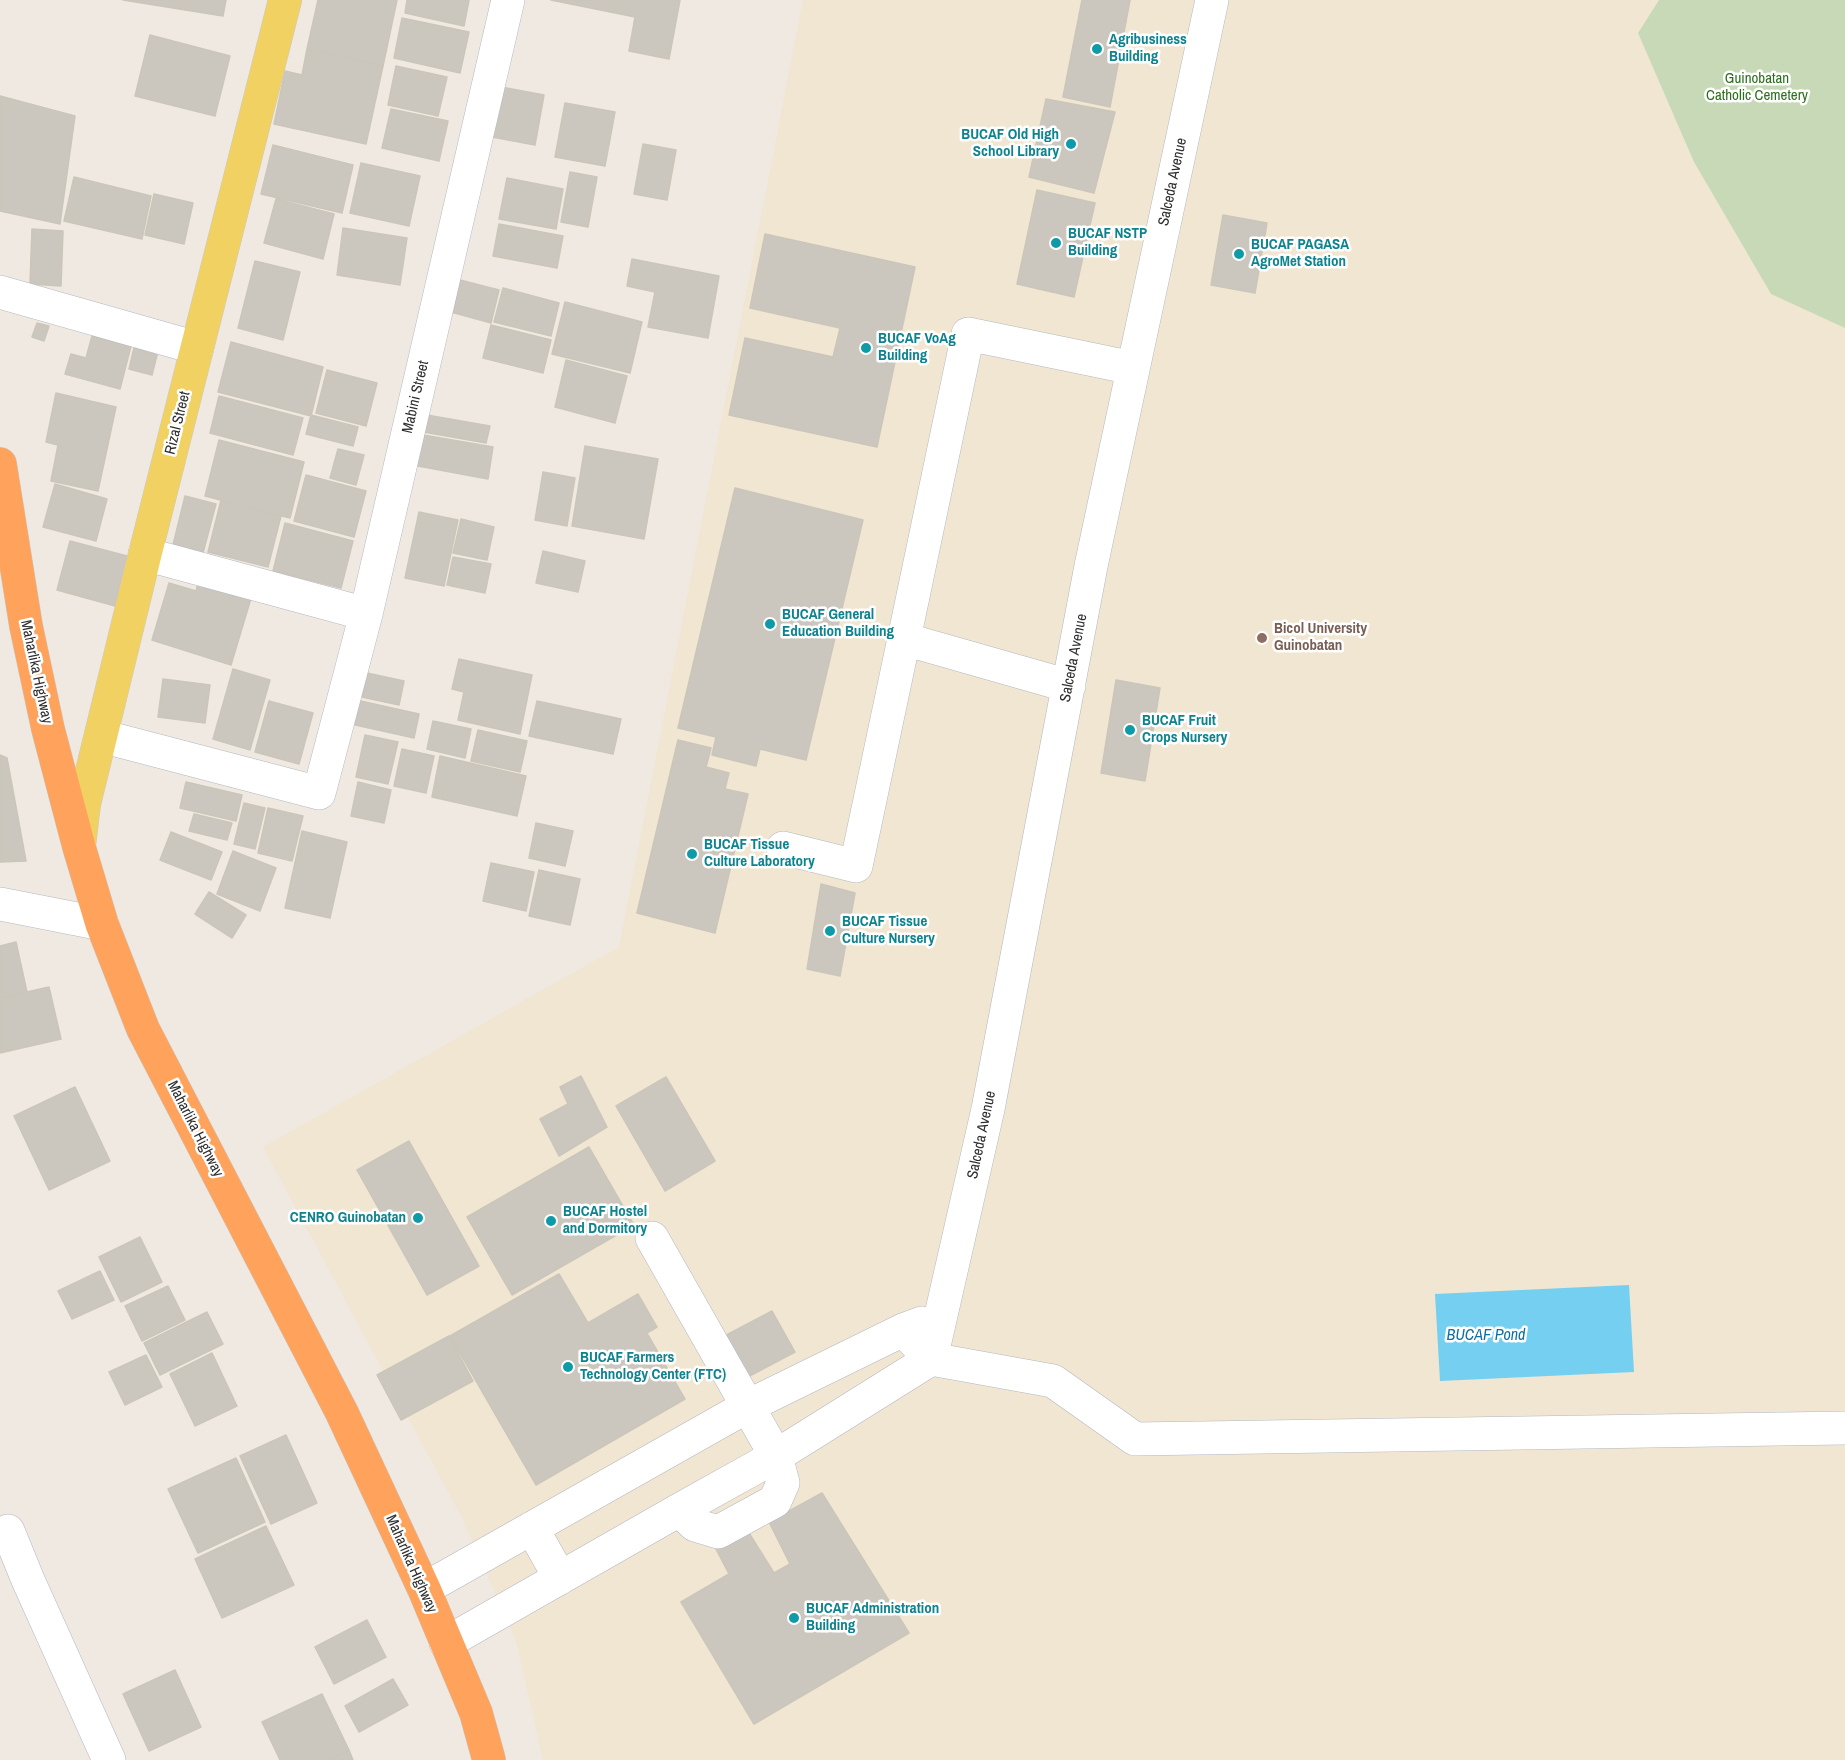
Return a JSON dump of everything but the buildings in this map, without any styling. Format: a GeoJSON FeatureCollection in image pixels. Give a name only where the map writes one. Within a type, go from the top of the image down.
{"type":"FeatureCollection","features":[{"type":"Feature","properties":{"kind":"highway","name":"Maharlika Highway"},"geometry":{"type":"LineString","coordinates":[[0,464],[26,626],[48,729],[102,924],[143,1029],[342,1413],[424,1589],[476,1713],[489,1760]]}},
{"type":"Feature","properties":{"kind":"main road","name":"Rizal Street"},"geometry":{"type":"LineString","coordinates":[[79,847],[84,804],[285,0]]}},
{"type":"Feature","properties":{"kind":"street","name":"Mabini Street"},"geometry":{"type":"LineString","coordinates":[[101,736],[319,793],[366,614],[508,0]]}},
{"type":"Feature","properties":{"kind":"street","name":"Salceda Avenue"},"geometry":{"type":"LineString","coordinates":[[931,1359],[988,1109],[1091,566],[1212,0]]}},
{"type":"Feature","properties":{"kind":"street"},"geometry":{"type":"LineString","coordinates":[[0,292],[197,348]]}},
{"type":"Feature","properties":{"kind":"street"},"geometry":{"type":"LineString","coordinates":[[783,848],[856,866],[968,334],[1133,368]]}},
{"type":"Feature","properties":{"kind":"street"},"geometry":{"type":"LineString","coordinates":[[145,554],[366,614]]}},
{"type":"Feature","properties":{"kind":"street"},"geometry":{"type":"LineString","coordinates":[[904,639],[1069,686]]}},
{"type":"Feature","properties":{"kind":"street"},"geometry":{"type":"LineString","coordinates":[[0,904],[102,924]]}},
{"type":"Feature","properties":{"kind":"street"},"geometry":{"type":"LineString","coordinates":[[446,1643],[679,1510],[695,1525],[718,1532],[775,1501],[783,1483],[776,1456],[652,1238]]}},
{"type":"Feature","properties":{"kind":"street"},"geometry":{"type":"LineString","coordinates":[[424,1589],[748,1406],[903,1330],[942,1317]]}},
{"type":"Feature","properties":{"kind":"street"},"geometry":{"type":"LineString","coordinates":[[903,1330],[931,1359],[1053,1381],[1135,1439],[1845,1428]]}},
{"type":"Feature","properties":{"kind":"street"},"geometry":{"type":"LineString","coordinates":[[776,1456],[931,1359]]}},
{"type":"Feature","properties":{"kind":"street"},"geometry":{"type":"LineString","coordinates":[[532,1528],[560,1578]]}},
{"type":"Feature","properties":{"kind":"street"},"geometry":{"type":"LineString","coordinates":[[8,1531],[109,1760]]}},
{"type":"Feature","properties":{"kind":"shaded area","name":"Bicol University Guinobatan"},"geometry":{"type":"Polygon","coordinates":[[[803,0],[1659,0],[1638,33],[1694,162],[1771,294],[1845,328],[1845,1760],[543,1760],[516,1641],[462,1518],[263,1147],[619,947],[803,0]]]}},
{"type":"Feature","properties":{"kind":"green space","name":"Guinobatan Catholic Cemetery"},"geometry":{"type":"Polygon","coordinates":[[[1659,0],[1845,0],[1845,328],[1771,294],[1694,162],[1638,33],[1659,0]]]}},
{"type":"Feature","properties":{"kind":"water","name":"BUCAF Pond"},"geometry":{"type":"Polygon","coordinates":[[[1629,1285],[1634,1372],[1440,1381],[1435,1294],[1629,1285]]]}},
{"type":"Feature","properties":{"kind":"place","name":"Agribusiness Building"},"geometry":{"type":"Point","coordinates":[1097,49]}},
{"type":"Feature","properties":{"kind":"place","name":"BUCAF Old High School Library"},"geometry":{"type":"Point","coordinates":[1071,144]}},
{"type":"Feature","properties":{"kind":"place","name":"BUCAF NSTP Building"},"geometry":{"type":"Point","coordinates":[1056,243]}},
{"type":"Feature","properties":{"kind":"place","name":"BUCAF PAGASA AgroMet Station"},"geometry":{"type":"Point","coordinates":[1239,254]}},
{"type":"Feature","properties":{"kind":"place","name":"BUCAF VoAg Building"},"geometry":{"type":"Point","coordinates":[866,348]}},
{"type":"Feature","properties":{"kind":"place","name":"BUCAF General Education Building"},"geometry":{"type":"Point","coordinates":[770,624]}},
{"type":"Feature","properties":{"kind":"place","name":"Bicol University Guinobatan"},"geometry":{"type":"Point","coordinates":[1262,638]}},
{"type":"Feature","properties":{"kind":"place","name":"BUCAF Fruit Crops Nursery"},"geometry":{"type":"Point","coordinates":[1130,730]}},
{"type":"Feature","properties":{"kind":"place","name":"BUCAF Tissue Culture Laboratory"},"geometry":{"type":"Point","coordinates":[692,854]}},
{"type":"Feature","properties":{"kind":"place","name":"BUCAF Tissue Culture Nursery"},"geometry":{"type":"Point","coordinates":[830,931]}},
{"type":"Feature","properties":{"kind":"place","name":"CENRO Guinobatan"},"geometry":{"type":"Point","coordinates":[418,1218]}},
{"type":"Feature","properties":{"kind":"place","name":"BUCAF Hostel and Dormitory"},"geometry":{"type":"Point","coordinates":[551,1221]}},
{"type":"Feature","properties":{"kind":"place","name":"BUCAF Farmers Technology Center (FTC)"},"geometry":{"type":"Point","coordinates":[568,1367]}},
{"type":"Feature","properties":{"kind":"place","name":"BUCAF Administration Building"},"geometry":{"type":"Point","coordinates":[794,1618]}}]}
